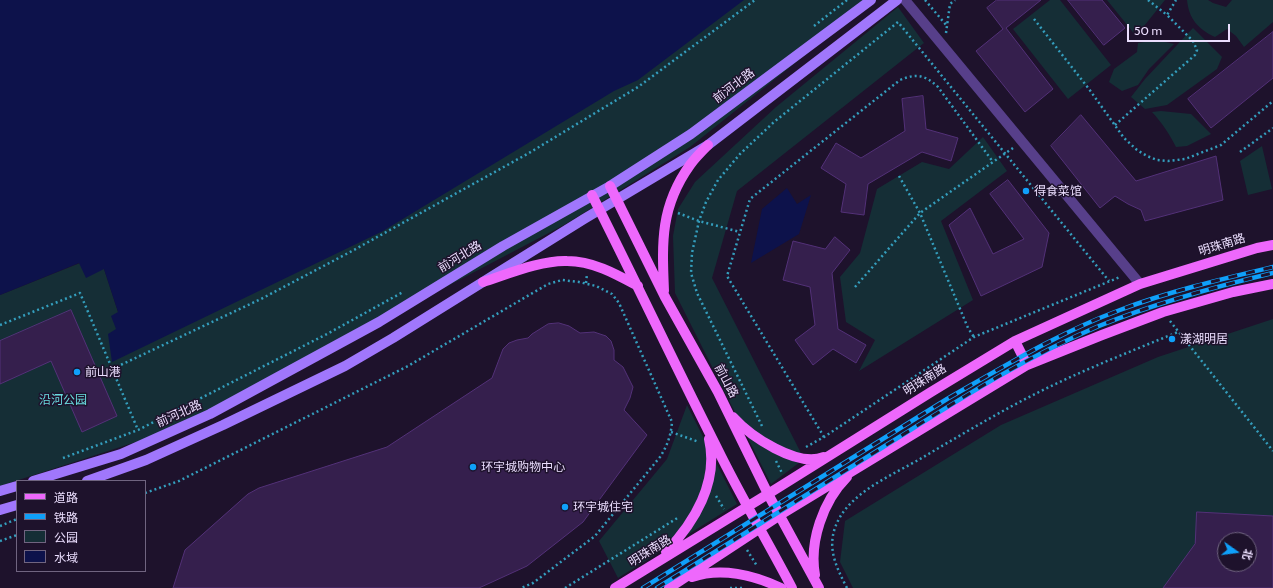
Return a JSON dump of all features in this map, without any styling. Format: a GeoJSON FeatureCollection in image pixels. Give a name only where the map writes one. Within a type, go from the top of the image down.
{"type":"FeatureCollection","features":[{"type":"Feature","properties":{"kind":"main road","name":"前河北路"},"geometry":{"type":"LineString","coordinates":[[36,480],[121,454],[210,414],[373,326],[503,246],[610,186],[691,134],[871,0]]}},
{"type":"Feature","properties":{"kind":"main road"},"geometry":{"type":"LineString","coordinates":[[90,480],[153,457],[223,425],[345,366],[393,338],[599,210],[617,201],[708,145],[897,0]]}},
{"type":"Feature","properties":{"kind":"main road"},"geometry":{"type":"LineString","coordinates":[[665,298],[663,235],[668,209],[677,187],[690,165],[708,145]]}},
{"type":"Feature","properties":{"kind":"main road","name":"前山路"},"geometry":{"type":"LineString","coordinates":[[610,186],[665,298],[726,409],[768,494],[819,588]]}},
{"type":"Feature","properties":{"kind":"main road"},"geometry":{"type":"LineString","coordinates":[[592,195],[705,424],[747,506],[761,528],[792,588]]}},
{"type":"Feature","properties":{"kind":"main road","name":"明珠南路"},"geometry":{"type":"LineString","coordinates":[[615,588],[1015,341],[1140,284],[1257,248],[1273,245]]}},
{"type":"Feature","properties":{"kind":"main road"},"geometry":{"type":"LineString","coordinates":[[483,282],[543,264],[566,260],[588,263],[606,269],[638,286]]}},
{"type":"Feature","properties":{"kind":"main road"},"geometry":{"type":"LineString","coordinates":[[669,588],[780,515],[1026,365],[1163,312],[1233,292],[1273,284]]}},
{"type":"Feature","properties":{"kind":"main road"},"geometry":{"type":"LineString","coordinates":[[1015,341],[1026,365]]}},
{"type":"Feature","properties":{"kind":"main road"},"geometry":{"type":"LineString","coordinates":[[726,409],[736,420],[756,437],[787,454],[798,458],[809,459],[820,458],[835,452]]}},
{"type":"Feature","properties":{"kind":"main road"},"geometry":{"type":"LineString","coordinates":[[653,565],[682,534],[693,519],[701,503],[710,469],[711,447],[705,424]]}},
{"type":"Feature","properties":{"kind":"main road"},"geometry":{"type":"LineString","coordinates":[[819,588],[815,571],[814,552],[822,520],[836,491],[854,470]]}},
{"type":"Feature","properties":{"kind":"main road"},"geometry":{"type":"LineString","coordinates":[[0,491],[16,486]]}},
{"type":"Feature","properties":{"kind":"main road"},"geometry":{"type":"LineString","coordinates":[[0,510],[16,505]]}},
{"type":"Feature","properties":{"kind":"main road"},"geometry":{"type":"LineString","coordinates":[[680,581],[705,574],[722,572],[759,578],[781,588]]}},
{"type":"Feature","properties":{"kind":"street"},"geometry":{"type":"LineString","coordinates":[[905,0],[1140,284]]}},
{"type":"Feature","properties":{"kind":"path"},"geometry":{"type":"LineString","coordinates":[[112,369],[261,299],[352,251],[528,153],[638,87],[755,0]]}},
{"type":"Feature","properties":{"kind":"path"},"geometry":{"type":"LineString","coordinates":[[811,28],[847,0]]}},
{"type":"Feature","properties":{"kind":"path"},"geometry":{"type":"LineString","coordinates":[[925,0],[947,26]]}},
{"type":"Feature","properties":{"kind":"path"},"geometry":{"type":"LineString","coordinates":[[1115,125],[1195,55],[1197,50],[1193,40],[1167,15],[1148,0]]}},
{"type":"Feature","properties":{"kind":"path"},"geometry":{"type":"LineString","coordinates":[[1167,15],[1176,0]]}},
{"type":"Feature","properties":{"kind":"path"},"geometry":{"type":"LineString","coordinates":[[1034,20],[1089,88],[1129,144],[1147,156],[1158,160],[1168,161],[1185,159],[1221,145],[1273,101]]}},
{"type":"Feature","properties":{"kind":"path"},"geometry":{"type":"LineString","coordinates":[[766,431],[762,426],[697,293],[691,273],[692,253],[699,222],[706,202],[718,180],[740,154],[774,122],[898,22],[1110,281]]}},
{"type":"Feature","properties":{"kind":"path"},"geometry":{"type":"LineString","coordinates":[[824,437],[727,276],[750,198],[900,80],[910,76],[920,76],[930,80],[938,87],[993,162]]}},
{"type":"Feature","properties":{"kind":"path"},"geometry":{"type":"LineString","coordinates":[[1240,152],[1273,128]]}},
{"type":"Feature","properties":{"kind":"path"},"geometry":{"type":"LineString","coordinates":[[855,287],[920,213],[1022,142]]}},
{"type":"Feature","properties":{"kind":"path"},"geometry":{"type":"LineString","coordinates":[[899,176],[920,213],[968,328],[974,337]]}},
{"type":"Feature","properties":{"kind":"path"},"geometry":{"type":"LineString","coordinates":[[668,209],[699,222],[740,232]]}},
{"type":"Feature","properties":{"kind":"path"},"geometry":{"type":"LineString","coordinates":[[800,447],[806,447],[824,437],[974,337],[1130,273]]}},
{"type":"Feature","properties":{"kind":"path"},"geometry":{"type":"LineString","coordinates":[[146,493],[180,481],[402,369],[548,284],[562,280],[596,286],[612,294],[619,303],[672,422],[671,432],[668,443],[660,457],[595,536],[533,582],[521,588]]}},
{"type":"Feature","properties":{"kind":"path"},"geometry":{"type":"LineString","coordinates":[[59,460],[138,430],[327,334],[409,288]]}},
{"type":"Feature","properties":{"kind":"path"},"geometry":{"type":"LineString","coordinates":[[0,325],[80,292],[138,430],[142,444]]}},
{"type":"Feature","properties":{"kind":"path"},"geometry":{"type":"LineString","coordinates":[[1163,312],[1273,451]]}},
{"type":"Feature","properties":{"kind":"path"},"geometry":{"type":"LineString","coordinates":[[847,588],[838,572],[832,553],[832,534],[840,517],[849,504],[870,488],[995,415],[1040,391],[1109,360],[1178,332]]}},
{"type":"Feature","properties":{"kind":"path"},"geometry":{"type":"LineString","coordinates":[[671,432],[711,447]]}},
{"type":"Feature","properties":{"kind":"path"},"geometry":{"type":"LineString","coordinates":[[565,588],[681,516]]}},
{"type":"Feature","properties":{"kind":"path"},"geometry":{"type":"LineString","coordinates":[[0,526],[16,519]]}},
{"type":"Feature","properties":{"kind":"path"},"geometry":{"type":"LineString","coordinates":[[0,541],[16,535]]}},
{"type":"Feature","properties":{"kind":"path"},"geometry":{"type":"LineString","coordinates":[[730,588],[742,588]]}},
{"type":"Feature","properties":{"kind":"green space","name":"沿河公园"},"geometry":{"type":"Polygon","coordinates":[[[737,0],[874,0],[690,147],[564,225],[173,430],[0,486],[0,295],[80,263],[104,269],[118,312],[737,0]]]}},
{"type":"Feature","properties":{"kind":"green space"},"geometry":{"type":"Polygon","coordinates":[[[1050,0],[1060,0],[1111,65],[1068,99],[1013,29],[1050,0]]]}},
{"type":"Feature","properties":{"kind":"green space"},"geometry":{"type":"Polygon","coordinates":[[[1107,0],[1165,0],[1136,36],[1107,0]]]}},
{"type":"Feature","properties":{"kind":"green space"},"geometry":{"type":"Polygon","coordinates":[[[1187,0],[1208,0],[1226,7],[1232,0],[1273,0],[1273,22],[1244,47],[1236,36],[1227,29],[1215,37],[1199,27],[1192,18],[1187,0]]]}},
{"type":"Feature","properties":{"kind":"green space"},"geometry":{"type":"Polygon","coordinates":[[[898,7],[924,43],[737,191],[712,278],[804,459],[771,484],[675,293],[673,236],[678,209],[695,182],[776,107],[898,7]]]}},
{"type":"Feature","properties":{"kind":"green space"},"geometry":{"type":"Polygon","coordinates":[[[1193,28],[1222,57],[1217,69],[1167,105],[1145,109],[1131,97],[1145,79],[1193,28]]]}},
{"type":"Feature","properties":{"kind":"green space"},"geometry":{"type":"Polygon","coordinates":[[[1157,40],[1174,44],[1149,69],[1138,85],[1122,91],[1109,82],[1114,69],[1137,52],[1138,43],[1157,40]]]}},
{"type":"Feature","properties":{"kind":"green space"},"geometry":{"type":"Polygon","coordinates":[[[1161,111],[1191,114],[1211,134],[1187,146],[1176,147],[1165,128],[1152,112],[1161,111]]]}},
{"type":"Feature","properties":{"kind":"green space"},"geometry":{"type":"Polygon","coordinates":[[[983,137],[1007,171],[941,221],[973,300],[859,371],[875,340],[846,322],[840,277],[860,253],[877,189],[922,162],[949,169],[983,137]]]}},
{"type":"Feature","properties":{"kind":"green space"},"geometry":{"type":"Polygon","coordinates":[[[1262,146],[1272,189],[1248,195],[1240,161],[1262,146]]]}},
{"type":"Feature","properties":{"kind":"green space"},"geometry":{"type":"Polygon","coordinates":[[[1273,319],[1273,588],[853,588],[840,562],[845,521],[1001,425],[1158,357],[1273,319]]]}},
{"type":"Feature","properties":{"kind":"green space"},"geometry":{"type":"Polygon","coordinates":[[[687,405],[737,504],[618,578],[599,541],[667,459],[687,405]]]}},
{"type":"Feature","properties":{"kind":"water"},"geometry":{"type":"Polygon","coordinates":[[[0,0],[744,0],[638,80],[614,91],[383,231],[112,362],[108,334],[116,329],[111,316],[118,312],[104,269],[86,278],[79,263],[0,295],[0,0]]]}},
{"type":"Feature","properties":{"kind":"water"},"geometry":{"type":"Polygon","coordinates":[[[787,188],[797,204],[811,195],[799,234],[751,263],[762,209],[787,188]]]}},
{"type":"Feature","properties":{"kind":"building"},"geometry":{"type":"Polygon","coordinates":[[[997,0],[1041,0],[1006,28],[1053,89],[1025,112],[976,51],[1003,29],[987,8],[997,0]]]}},
{"type":"Feature","properties":{"kind":"building"},"geometry":{"type":"Polygon","coordinates":[[[1068,0],[1102,0],[1125,28],[1104,45],[1068,0]]]}},
{"type":"Feature","properties":{"kind":"building"},"geometry":{"type":"Polygon","coordinates":[[[1273,32],[1273,78],[1211,128],[1188,99],[1273,32]]]}},
{"type":"Feature","properties":{"kind":"building"},"geometry":{"type":"Polygon","coordinates":[[[923,96],[926,129],[958,138],[951,161],[922,152],[868,184],[864,215],[841,212],[846,184],[821,168],[836,143],[861,158],[905,131],[902,99],[923,96]]]}},
{"type":"Feature","properties":{"kind":"building"},"geometry":{"type":"Polygon","coordinates":[[[1081,115],[1136,181],[1216,156],[1223,200],[1145,221],[1141,210],[1115,196],[1100,208],[1051,146],[1081,115]]]}},
{"type":"Feature","properties":{"kind":"building"},"geometry":{"type":"Polygon","coordinates":[[[1008,180],[1049,233],[1042,267],[981,296],[949,225],[970,208],[993,254],[1024,239],[990,194],[1008,180]]]}},
{"type":"Feature","properties":{"kind":"building"},"geometry":{"type":"Polygon","coordinates":[[[835,237],[850,250],[832,273],[838,329],[866,345],[856,363],[833,349],[813,365],[795,340],[815,325],[810,287],[783,280],[793,241],[825,249],[835,237]]]}},
{"type":"Feature","properties":{"kind":"building","name":"前山港"},"geometry":{"type":"Polygon","coordinates":[[[71,310],[117,416],[82,432],[51,361],[0,384],[0,341],[71,310]]]}},
{"type":"Feature","properties":{"kind":"building","name":"环宇城购物中心"},"geometry":{"type":"Polygon","coordinates":[[[559,323],[569,326],[580,333],[594,332],[606,336],[611,341],[614,350],[614,360],[623,367],[633,387],[630,398],[624,410],[647,435],[583,522],[527,566],[479,588],[173,588],[185,550],[248,494],[259,488],[387,447],[492,378],[503,349],[509,343],[528,338],[548,324],[559,323]]]}},
{"type":"Feature","properties":{"kind":"building"},"geometry":{"type":"Polygon","coordinates":[[[1197,512],[1273,516],[1273,588],[1163,588],[1195,544],[1197,512]]]}},
{"type":"Feature","properties":{"kind":"railway"},"geometry":{"type":"LineString","coordinates":[[643,588],[947,399],[1054,339],[1098,319],[1139,303],[1196,286],[1273,267]]}},
{"type":"Feature","properties":{"kind":"railway"},"geometry":{"type":"LineString","coordinates":[[657,588],[992,380],[1045,351],[1099,326],[1142,310],[1207,290],[1273,273]]}},
{"type":"Feature","properties":{"kind":"place","name":"得食菜馆"},"geometry":{"type":"Point","coordinates":[1026,191]}},
{"type":"Feature","properties":{"kind":"place","name":"漾湖明居"},"geometry":{"type":"Point","coordinates":[1172,339]}},
{"type":"Feature","properties":{"kind":"place","name":"前山港"},"geometry":{"type":"Point","coordinates":[77,372]}},
{"type":"Feature","properties":{"kind":"place","name":"环宇城购物中心"},"geometry":{"type":"Point","coordinates":[473,467]}},
{"type":"Feature","properties":{"kind":"place","name":"环宇城住宅"},"geometry":{"type":"Point","coordinates":[565,507]}}]}
